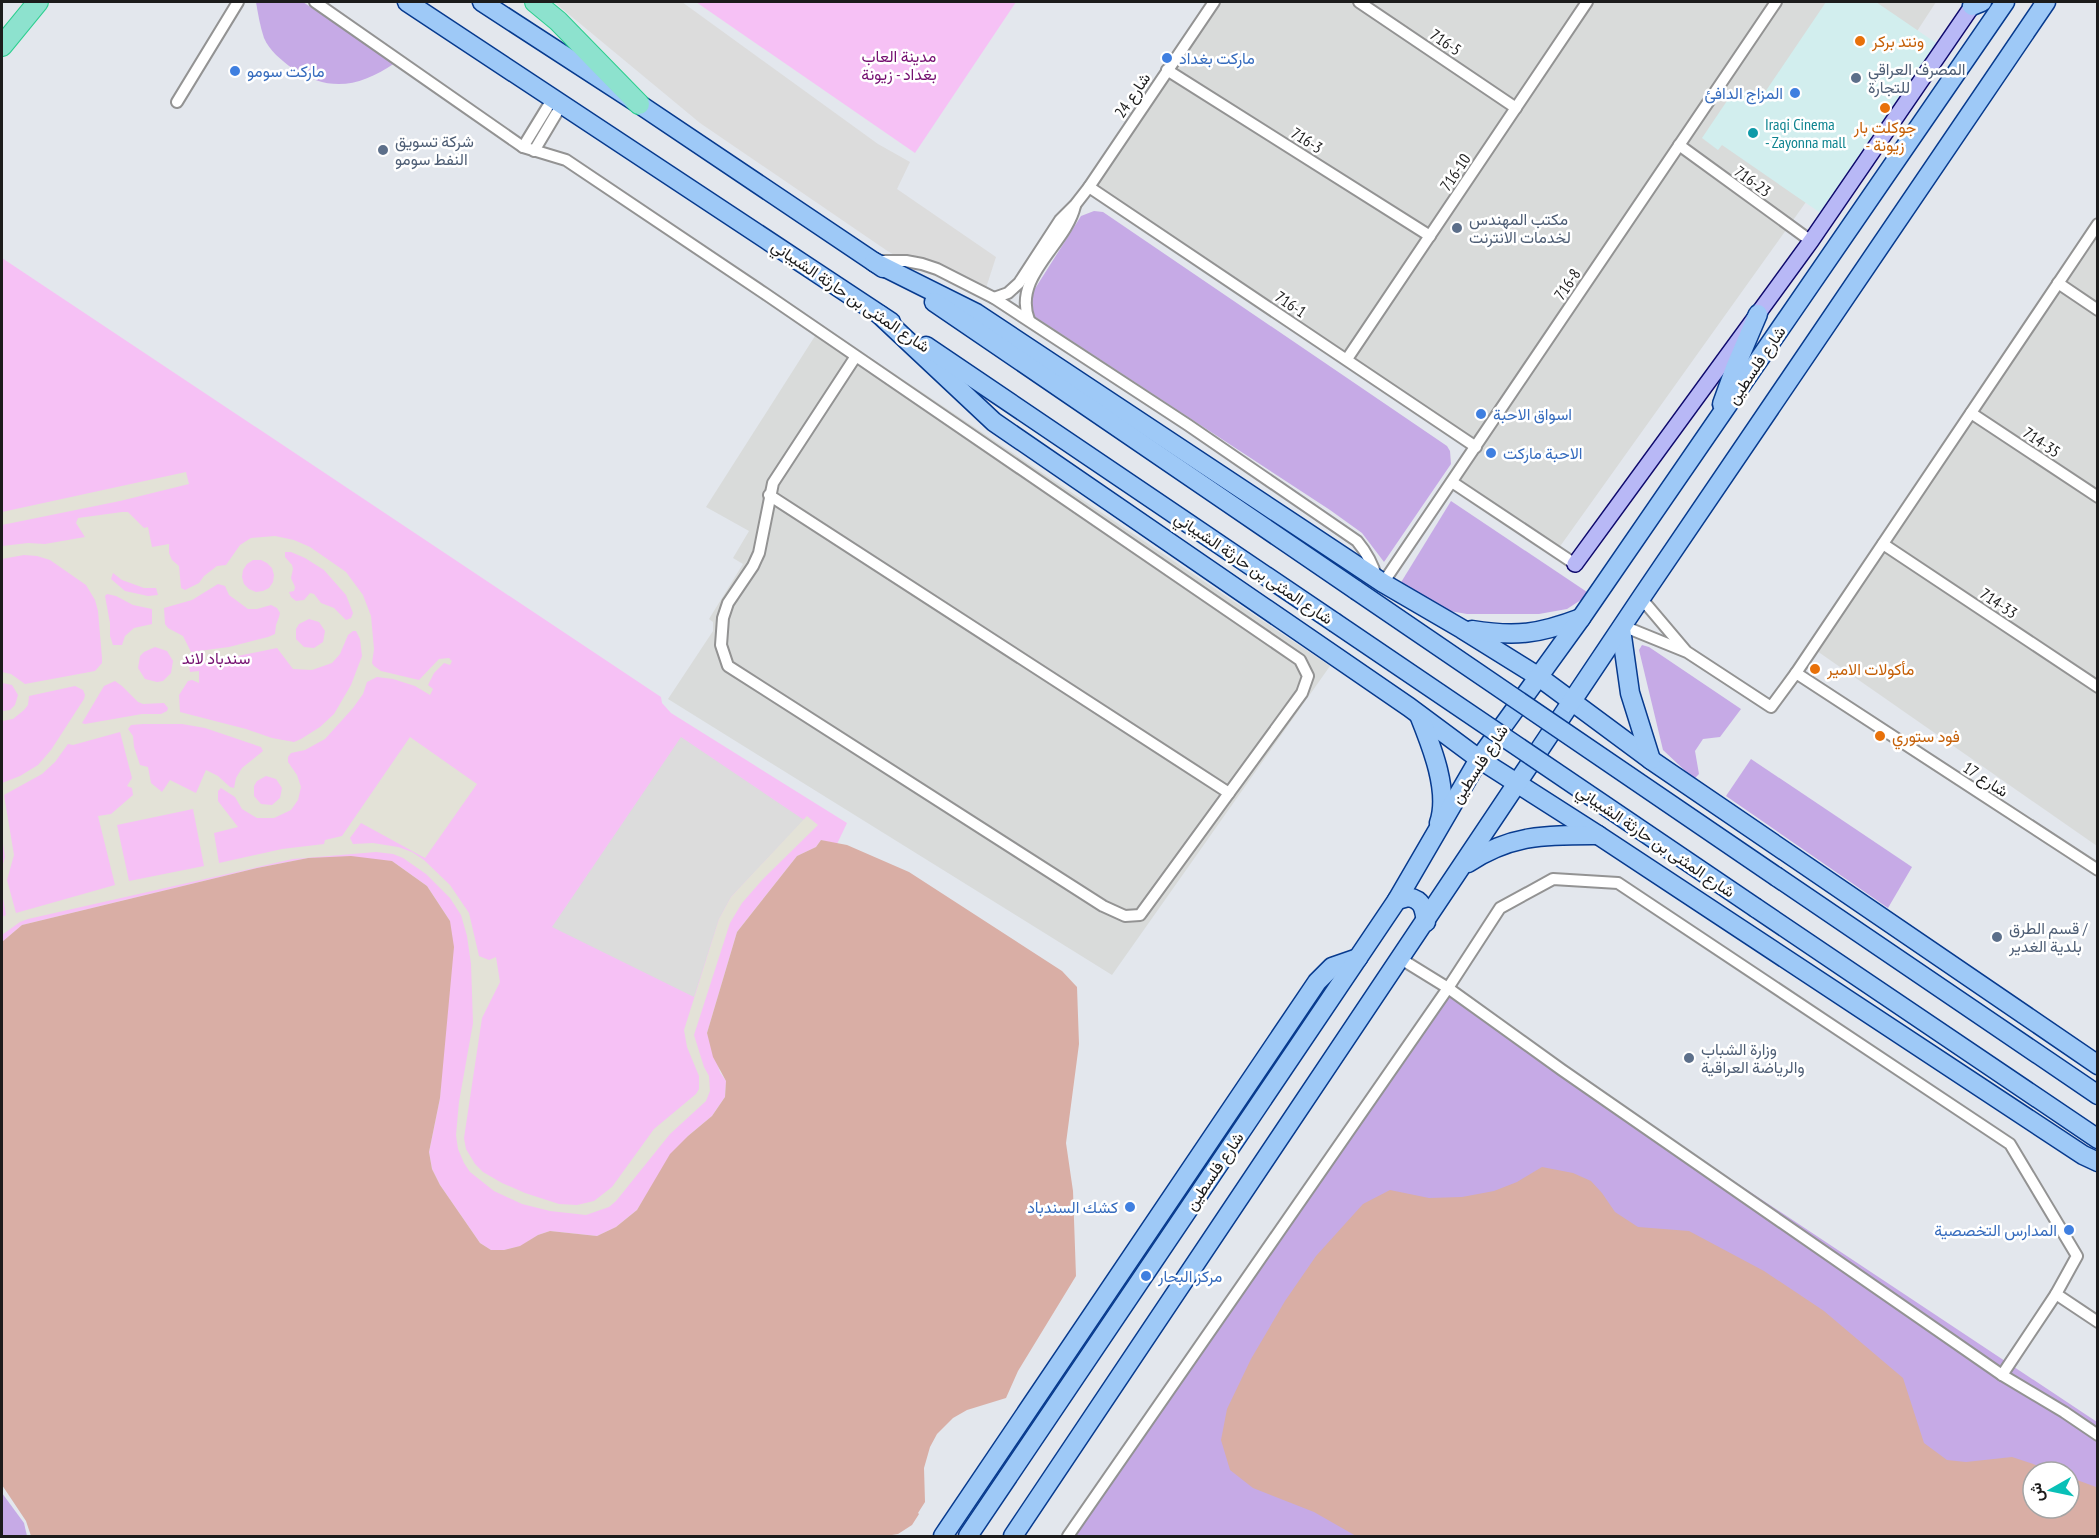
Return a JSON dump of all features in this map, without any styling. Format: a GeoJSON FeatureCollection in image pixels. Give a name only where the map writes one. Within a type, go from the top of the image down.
{"type":"FeatureCollection","features":[{"type":"Feature","properties":{"kind":"highway"},"geometry":{"type":"LineString","coordinates":[[2,46],[38,2]]}},
{"type":"Feature","properties":{"kind":"highway"},"geometry":{"type":"LineString","coordinates":[[535,2],[558,21],[639,104]]}},
{"type":"Feature","properties":{"kind":"main road","name":"شارع المثنى بن حارثة الشيباني"},"geometry":{"type":"LineString","coordinates":[[407,2],[880,315],[2097,1139]]}},
{"type":"Feature","properties":{"kind":"main road"},"geometry":{"type":"LineString","coordinates":[[482,2],[874,262],[2097,1095]]}},
{"type":"Feature","properties":{"kind":"main road","name":"شارع فلسطين"},"geometry":{"type":"LineString","coordinates":[[968,1536],[1397,900],[1479,759],[1581,618],[2006,2]]}},
{"type":"Feature","properties":{"kind":"main road"},"geometry":{"type":"LineString","coordinates":[[1013,1536],[1464,866],[1641,598],[2046,2]]}},
{"type":"Feature","properties":{"kind":"main road"},"geometry":{"type":"LineString","coordinates":[[874,262],[976,313],[1380,581],[1462,628],[1539,677],[1651,760],[2097,1065]]}},
{"type":"Feature","properties":{"kind":"main road"},"geometry":{"type":"LineString","coordinates":[[1715,424],[1734,368],[1758,314]]}},
{"type":"Feature","properties":{"kind":"main road"},"geometry":{"type":"LineString","coordinates":[[880,315],[994,423],[1419,715],[1479,759],[2097,1162]]}},
{"type":"Feature","properties":{"kind":"main road"},"geometry":{"type":"LineString","coordinates":[[1462,628],[1500,634],[1537,633],[1581,618]]}},
{"type":"Feature","properties":{"kind":"main road"},"geometry":{"type":"LineString","coordinates":[[1622,627],[1630,693],[1651,760]]}},
{"type":"Feature","properties":{"kind":"main road"},"geometry":{"type":"LineString","coordinates":[[1419,715],[1433,754],[1442,798],[1441,818],[1433,841]]}},
{"type":"Feature","properties":{"kind":"main road"},"geometry":{"type":"LineString","coordinates":[[1464,866],[1484,852],[1504,843],[1529,837],[1598,835]]}},
{"type":"Feature","properties":{"kind":"main road"},"geometry":{"type":"LineString","coordinates":[[1397,900],[1408,897],[1419,902],[1424,907],[1426,922]]}},
{"type":"Feature","properties":{"kind":"main road"},"geometry":{"type":"LineString","coordinates":[[943,1536],[1317,982],[1332,967],[1358,958]]}},
{"type":"Feature","properties":{"kind":"main road"},"geometry":{"type":"LineString","coordinates":[[1151,1265],[1154,1223]]}},
{"type":"Feature","properties":{"kind":"street"},"geometry":{"type":"LineString","coordinates":[[177,102],[238,2]]}},
{"type":"Feature","properties":{"kind":"street"},"geometry":{"type":"LineString","coordinates":[[315,2],[528,149],[566,160],[856,356],[1300,660],[1308,676],[1302,693],[1140,915],[1125,916],[1103,906],[728,666],[721,645],[723,618],[728,603],[759,553],[773,483],[856,356]]}},
{"type":"Feature","properties":{"kind":"street","name":"شارع 24"},"geometry":{"type":"LineString","coordinates":[[994,298],[1008,293],[1018,283],[1060,219],[1076,205],[1214,2]]}},
{"type":"Feature","properties":{"kind":"street","name":"716-5"},"geometry":{"type":"LineString","coordinates":[[1359,2],[1516,108]]}},
{"type":"Feature","properties":{"kind":"street","name":"716-10"},"geometry":{"type":"LineString","coordinates":[[1347,359],[1587,2]]}},
{"type":"Feature","properties":{"kind":"street","name":"716-8"},"geometry":{"type":"LineString","coordinates":[[1380,581],[1476,447],[1776,2]]}},
{"type":"Feature","properties":{"kind":"street"},"geometry":{"type":"LineString","coordinates":[[1452,482],[1575,564],[1758,314],[1976,3]]}},
{"type":"Feature","properties":{"kind":"street","name":"716-3"},"geometry":{"type":"LineString","coordinates":[[1167,70],[1430,236]]}},
{"type":"Feature","properties":{"kind":"street"},"geometry":{"type":"LineString","coordinates":[[528,149],[557,101]]}},
{"type":"Feature","properties":{"kind":"street","name":"716-23"},"geometry":{"type":"LineString","coordinates":[[1679,146],[1810,241]]}},
{"type":"Feature","properties":{"kind":"street","name":"716-1"},"geometry":{"type":"LineString","coordinates":[[1089,187],[1476,447]]}},
{"type":"Feature","properties":{"kind":"street","name":"شارع 24"},"geometry":{"type":"LineString","coordinates":[[1029,320],[1025,296],[1030,281],[1069,224],[1076,205]]}},
{"type":"Feature","properties":{"kind":"street"},"geometry":{"type":"LineString","coordinates":[[1622,627],[1688,652],[1771,707],[1796,674],[2097,224]]}},
{"type":"Feature","properties":{"kind":"street"},"geometry":{"type":"LineString","coordinates":[[874,262],[890,260],[922,264],[937,269],[994,298],[1029,320],[1188,424],[1357,542],[1370,559],[1380,581]]}},
{"type":"Feature","properties":{"kind":"street"},"geometry":{"type":"LineString","coordinates":[[2058,283],[2097,310]]}},
{"type":"Feature","properties":{"kind":"street","name":"714-35"},"geometry":{"type":"LineString","coordinates":[[1971,413],[2097,497]]}},
{"type":"Feature","properties":{"kind":"street"},"geometry":{"type":"LineString","coordinates":[[769,495],[1229,793]]}},
{"type":"Feature","properties":{"kind":"street","name":"714-33"},"geometry":{"type":"LineString","coordinates":[[1883,544],[2097,687]]}},
{"type":"Feature","properties":{"kind":"street"},"geometry":{"type":"LineString","coordinates":[[1641,598],[1688,652]]}},
{"type":"Feature","properties":{"kind":"street","name":"شارع 17"},"geometry":{"type":"LineString","coordinates":[[1796,674],[2097,868]]}},
{"type":"Feature","properties":{"kind":"street"},"geometry":{"type":"LineString","coordinates":[[1068,1536],[1448,988],[1500,908],[1553,879],[1618,883],[2010,1144],[2077,1256],[2056,1294],[2002,1375]]}},
{"type":"Feature","properties":{"kind":"street"},"geometry":{"type":"LineString","coordinates":[[1401,959],[1448,988],[1562,1070],[2002,1375],[2064,1412],[2097,1435]]}},
{"type":"Feature","properties":{"kind":"street"},"geometry":{"type":"LineString","coordinates":[[2056,1294],[2097,1322]]}},
{"type":"Feature","properties":{"kind":"shaded area"},"geometry":{"type":"Polygon","coordinates":[[[256,2],[303,2],[395,63],[357,82],[344,84],[332,84],[306,76],[284,62],[269,47],[264,38],[256,2]]]}},
{"type":"Feature","properties":{"kind":"shaded area"},"geometry":{"type":"Polygon","coordinates":[[[554,2],[682,2],[878,144],[910,162],[897,189],[996,257],[985,291],[921,257],[896,256],[886,250],[700,123],[554,2]]]}},
{"type":"Feature","properties":{"kind":"shaded area"},"geometry":{"type":"Polygon","coordinates":[[[1209,2],[1936,2],[1806,202],[1556,552],[1452,482],[1475,447],[1089,187],[1209,2]]]}},
{"type":"Feature","properties":{"kind":"shaded area"},"geometry":{"type":"Polygon","coordinates":[[[1826,2],[1876,2],[1939,45],[1822,214],[1722,145],[1718,150],[1702,138],[1737,86],[1759,101],[1826,2]]]}},
{"type":"Feature","properties":{"kind":"shaded area"},"geometry":{"type":"Polygon","coordinates":[[[1094,211],[1103,212],[1447,446],[1450,451],[1451,464],[1384,562],[1362,533],[1330,510],[1034,316],[1031,311],[1031,295],[1081,216],[1094,211]]]}},
{"type":"Feature","properties":{"kind":"shaded area"},"geometry":{"type":"Polygon","coordinates":[[[2097,238],[2097,846],[1817,651],[2097,238]]]}},
{"type":"Feature","properties":{"kind":"shaded area"},"geometry":{"type":"Polygon","coordinates":[[[822,325],[1330,666],[1112,975],[668,699],[713,631],[713,622],[709,619],[743,564],[733,558],[749,531],[706,507],[822,325]]]}},
{"type":"Feature","properties":{"kind":"shaded area"},"geometry":{"type":"Polygon","coordinates":[[[186,472],[189,484],[120,501],[2,525],[2,512],[186,472]]]}},
{"type":"Feature","properties":{"kind":"shaded area"},"geometry":{"type":"Polygon","coordinates":[[[1451,501],[1590,594],[1567,609],[1539,614],[1467,614],[1438,609],[1400,584],[1451,501]]]}},
{"type":"Feature","properties":{"kind":"shaded area"},"geometry":{"type":"Polygon","coordinates":[[[128,512],[144,528],[148,527],[152,547],[169,544],[172,560],[179,566],[181,588],[185,590],[199,583],[217,566],[226,565],[240,545],[251,538],[275,536],[294,540],[310,547],[346,572],[363,595],[371,616],[374,649],[372,663],[374,666],[381,671],[419,680],[439,659],[449,658],[452,661],[450,665],[444,663],[434,673],[428,685],[433,689],[430,695],[415,686],[393,679],[377,677],[367,682],[363,694],[353,708],[325,739],[305,750],[291,753],[288,757],[288,762],[297,775],[301,787],[298,800],[291,810],[274,818],[257,818],[242,809],[235,797],[221,788],[218,791],[218,801],[238,827],[214,833],[219,863],[282,849],[324,844],[325,840],[342,836],[410,737],[477,784],[425,858],[361,823],[350,838],[353,844],[373,843],[398,847],[424,860],[450,885],[469,913],[479,956],[489,960],[496,957],[500,982],[482,1018],[464,1138],[466,1149],[483,1172],[525,1193],[559,1204],[577,1205],[594,1201],[612,1187],[654,1129],[696,1094],[699,1089],[699,1076],[687,1047],[684,1030],[719,919],[731,897],[807,816],[818,825],[763,879],[742,903],[730,923],[694,1035],[709,1076],[710,1091],[706,1101],[670,1134],[609,1207],[586,1215],[550,1211],[522,1204],[494,1191],[470,1172],[464,1163],[458,1149],[456,1135],[459,1102],[473,1023],[471,964],[467,936],[461,915],[450,898],[426,874],[403,858],[376,852],[293,859],[28,919],[2,935],[2,917],[6,915],[2,893],[2,867],[5,857],[2,837],[2,783],[38,765],[51,750],[85,695],[83,690],[75,686],[29,696],[28,705],[24,710],[13,719],[2,721],[2,711],[10,710],[15,705],[18,695],[12,685],[2,683],[2,672],[11,674],[25,684],[95,671],[102,663],[102,658],[98,611],[95,600],[86,585],[50,560],[24,555],[2,559],[2,546],[45,544],[85,537],[76,523],[78,518],[128,512]],[[285,552],[285,557],[293,569],[291,578],[295,587],[294,591],[289,592],[291,597],[296,601],[304,600],[310,593],[314,594],[321,603],[334,608],[346,620],[351,618],[353,613],[346,595],[324,570],[305,558],[285,552]],[[253,560],[243,570],[244,584],[256,592],[269,588],[273,582],[272,568],[261,560],[253,560]],[[113,573],[111,579],[125,591],[148,596],[158,595],[156,588],[144,588],[122,580],[113,573]],[[218,584],[192,600],[164,608],[165,624],[183,636],[191,652],[229,647],[275,634],[280,613],[271,605],[248,609],[229,595],[225,586],[218,584]],[[107,594],[105,596],[113,645],[122,645],[125,636],[134,628],[152,624],[152,609],[133,605],[107,594]],[[309,619],[299,624],[296,629],[296,639],[304,647],[314,648],[323,642],[325,631],[319,622],[309,619]],[[356,631],[348,635],[340,654],[332,663],[312,670],[293,669],[277,648],[189,666],[190,672],[199,671],[199,683],[188,681],[179,695],[180,712],[294,742],[320,727],[334,714],[351,685],[362,656],[360,639],[356,631]],[[155,647],[140,656],[138,668],[145,679],[163,681],[171,673],[173,661],[167,651],[155,647]],[[115,681],[104,686],[82,723],[142,714],[161,714],[168,708],[164,703],[143,704],[138,702],[115,681]],[[182,724],[131,725],[128,729],[133,736],[140,765],[148,767],[151,783],[162,792],[170,780],[196,793],[206,770],[234,788],[236,778],[242,768],[263,751],[261,747],[205,728],[182,724]],[[120,732],[73,745],[68,744],[55,762],[42,774],[4,795],[14,855],[7,880],[16,913],[115,885],[98,816],[111,814],[133,795],[132,788],[127,786],[132,778],[120,732]],[[266,776],[257,781],[254,786],[254,796],[261,804],[272,805],[280,798],[282,788],[276,779],[266,776]],[[193,809],[117,825],[129,881],[204,866],[193,809]]]}},
{"type":"Feature","properties":{"kind":"shaded area"},"geometry":{"type":"Polygon","coordinates":[[[1642,645],[1649,647],[1741,709],[1720,737],[1703,739],[1695,751],[1699,774],[1694,779],[1663,750],[1639,650],[1642,645]]]}},
{"type":"Feature","properties":{"kind":"shaded area"},"geometry":{"type":"Polygon","coordinates":[[[681,737],[804,820],[731,897],[719,919],[694,997],[552,927],[681,737]]]}},
{"type":"Feature","properties":{"kind":"shaded area"},"geometry":{"type":"Polygon","coordinates":[[[1751,759],[1912,867],[1888,908],[1726,796],[1751,759]]]}},
{"type":"Feature","properties":{"kind":"shaded area"},"geometry":{"type":"Polygon","coordinates":[[[821,840],[847,845],[909,872],[1062,971],[1077,987],[1079,1044],[1066,1143],[1073,1191],[1076,1276],[1018,1371],[1006,1398],[967,1410],[953,1418],[937,1434],[930,1447],[924,1468],[925,1502],[912,1525],[898,1534],[886,1536],[31,1536],[26,1521],[2,1485],[2,942],[22,925],[257,868],[308,858],[351,856],[392,861],[427,886],[450,921],[454,947],[440,1098],[429,1152],[432,1169],[440,1185],[480,1243],[491,1250],[504,1250],[520,1246],[550,1231],[597,1236],[616,1227],[637,1210],[670,1154],[712,1116],[725,1097],[726,1081],[713,1057],[707,1033],[737,932],[797,856],[816,847],[821,840]]]}},
{"type":"Feature","properties":{"kind":"shaded area"},"geometry":{"type":"Polygon","coordinates":[[[1449,992],[2097,1422],[2097,1536],[1064,1536],[1449,992]]]}},
{"type":"Feature","properties":{"kind":"shaded area"},"geometry":{"type":"Polygon","coordinates":[[[1542,1167],[1573,1173],[1591,1181],[1615,1212],[1638,1227],[1689,1231],[1764,1271],[1824,1311],[1903,1378],[1924,1443],[1947,1460],[1966,1462],[2012,1457],[2021,1460],[2021,1520],[2081,1520],[2081,1481],[2096,1487],[2098,1489],[2097,1536],[1356,1536],[1314,1512],[1253,1488],[1230,1470],[1221,1440],[1227,1409],[1251,1359],[1285,1301],[1316,1256],[1363,1204],[1390,1190],[1429,1198],[1462,1197],[1494,1191],[1517,1182],[1542,1167]]]}},
{"type":"Feature","properties":{"kind":"shaded area"},"geometry":{"type":"Polygon","coordinates":[[[2,1493],[24,1523],[27,1536],[2,1536],[2,1493]]]}},
{"type":"Feature","properties":{"kind":"green space","name":"مدينة العاب بغداد - زيونة"},"geometry":{"type":"Polygon","coordinates":[[[696,2],[1016,2],[915,153],[696,2]]]}},
{"type":"Feature","properties":{"kind":"green space","name":"سندباد لاند"},"geometry":{"type":"Polygon","coordinates":[[[2,258],[661,697],[662,703],[671,713],[847,823],[837,844],[821,840],[816,847],[797,856],[737,932],[707,1033],[720,1072],[726,1081],[725,1097],[712,1116],[688,1136],[637,1210],[616,1227],[597,1236],[550,1231],[538,1235],[521,1246],[491,1250],[480,1243],[440,1185],[432,1169],[429,1152],[440,1098],[450,921],[427,886],[392,861],[308,858],[257,868],[22,925],[2,942],[2,258]]]}},
{"type":"Feature","properties":{"kind":"place","name":"ونتد بركر"},"geometry":{"type":"Point","coordinates":[1860,41]}},
{"type":"Feature","properties":{"kind":"place","name":"ماركت بغداد"},"geometry":{"type":"Point","coordinates":[1167,58]}},
{"type":"Feature","properties":{"kind":"place","name":"ماركت سومو"},"geometry":{"type":"Point","coordinates":[235,71]}},
{"type":"Feature","properties":{"kind":"place","name":"المصرف العراقي للتجارة"},"geometry":{"type":"Point","coordinates":[1856,78]}},
{"type":"Feature","properties":{"kind":"place","name":"المزاج الدافئ"},"geometry":{"type":"Point","coordinates":[1795,93]}},
{"type":"Feature","properties":{"kind":"place","name":"جوكلت بار - زيونة"},"geometry":{"type":"Point","coordinates":[1885,108]}},
{"type":"Feature","properties":{"kind":"place","name":"Iraqi Cinema - Zayonna mall"},"geometry":{"type":"Point","coordinates":[1753,133]}},
{"type":"Feature","properties":{"kind":"place","name":"شركة تسويق النفط سومو"},"geometry":{"type":"Point","coordinates":[383,150]}},
{"type":"Feature","properties":{"kind":"place","name":"مكتب المهندس لخدمات الانترنت"},"geometry":{"type":"Point","coordinates":[1457,228]}},
{"type":"Feature","properties":{"kind":"place","name":"اسواق الاحبة"},"geometry":{"type":"Point","coordinates":[1481,414]}},
{"type":"Feature","properties":{"kind":"place","name":"الاحبة ماركت"},"geometry":{"type":"Point","coordinates":[1491,453]}},
{"type":"Feature","properties":{"kind":"place","name":"مأكولات الامير"},"geometry":{"type":"Point","coordinates":[1815,669]}},
{"type":"Feature","properties":{"kind":"place","name":"فود ستوري"},"geometry":{"type":"Point","coordinates":[1880,736]}},
{"type":"Feature","properties":{"kind":"place","name":"قسم الطرق / بلدية الغدير"},"geometry":{"type":"Point","coordinates":[1997,937]}},
{"type":"Feature","properties":{"kind":"place","name":"وزارة الشباب والرياضة العراقية"},"geometry":{"type":"Point","coordinates":[1689,1058]}},
{"type":"Feature","properties":{"kind":"place","name":"كشك السندباد"},"geometry":{"type":"Point","coordinates":[1130,1207]}},
{"type":"Feature","properties":{"kind":"place","name":"المدارس التخصصية"},"geometry":{"type":"Point","coordinates":[2069,1230]}},
{"type":"Feature","properties":{"kind":"place","name":"مركز البحار"},"geometry":{"type":"Point","coordinates":[1146,1276]}}]}
